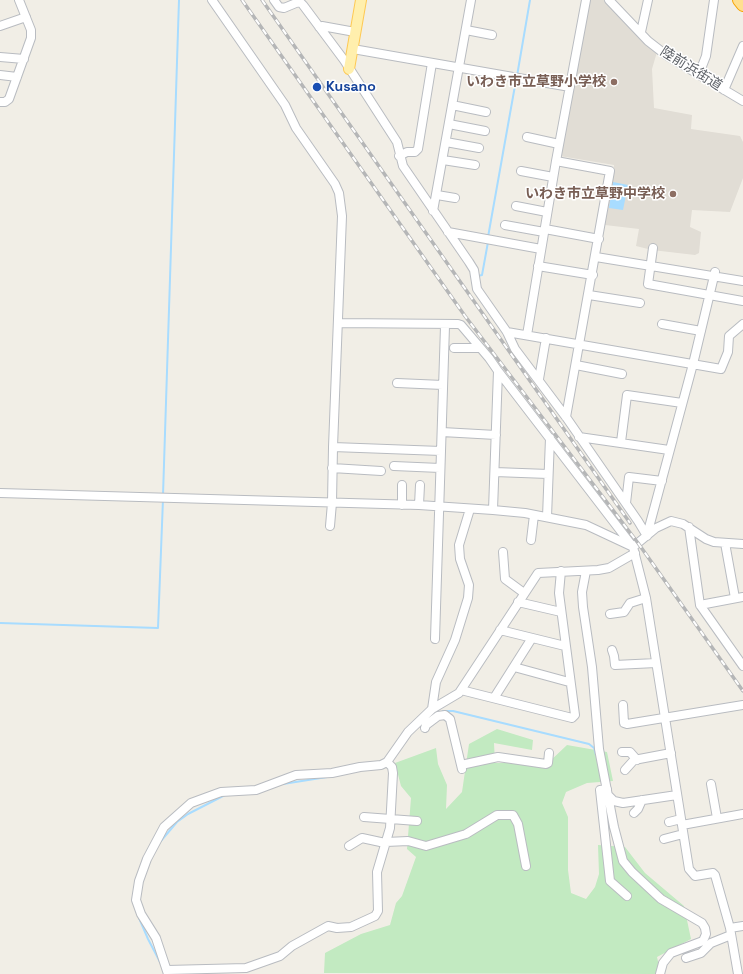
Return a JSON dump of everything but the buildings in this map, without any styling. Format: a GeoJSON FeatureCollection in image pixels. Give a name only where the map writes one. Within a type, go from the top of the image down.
{"type":"FeatureCollection","features":[{"type":"Feature","properties":{"kind":"main road"},"geometry":{"type":"LineString","coordinates":[[349,69],[361,0]]}},
{"type":"Feature","properties":{"kind":"street"},"geometry":{"type":"LineString","coordinates":[[0,102],[5,102],[9,99],[24,59],[31,33],[19,0]]}},
{"type":"Feature","properties":{"kind":"street"},"geometry":{"type":"LineString","coordinates":[[212,0],[285,105],[296,128],[335,184],[339,193],[342,216],[330,526]]}},
{"type":"Feature","properties":{"kind":"street"},"geometry":{"type":"LineString","coordinates":[[274,0],[279,7],[284,8],[301,1],[344,60],[397,142],[403,166],[474,270],[477,289],[507,332],[515,349],[566,417],[626,503],[647,536]]}},
{"type":"Feature","properties":{"kind":"street"},"geometry":{"type":"LineString","coordinates":[[433,211],[471,0]]}},
{"type":"Feature","properties":{"kind":"street"},"geometry":{"type":"LineString","coordinates":[[527,335],[547,212],[586,0]]}},
{"type":"Feature","properties":{"kind":"street","name":"陸前浜街道"},"geometry":{"type":"LineString","coordinates":[[609,0],[666,55],[743,101]]}},
{"type":"Feature","properties":{"kind":"street"},"geometry":{"type":"LineString","coordinates":[[641,32],[648,0]]}},
{"type":"Feature","properties":{"kind":"street"},"geometry":{"type":"LineString","coordinates":[[699,74],[706,56],[714,0]]}},
{"type":"Feature","properties":{"kind":"street"},"geometry":{"type":"LineString","coordinates":[[0,26],[26,17]]}},
{"type":"Feature","properties":{"kind":"street"},"geometry":{"type":"LineString","coordinates":[[319,27],[322,26],[355,32]]}},
{"type":"Feature","properties":{"kind":"street"},"geometry":{"type":"LineString","coordinates":[[466,30],[492,35]]}},
{"type":"Feature","properties":{"kind":"street"},"geometry":{"type":"LineString","coordinates":[[724,90],[743,46]]}},
{"type":"Feature","properties":{"kind":"street"},"geometry":{"type":"LineString","coordinates":[[353,49],[570,87]]}},
{"type":"Feature","properties":{"kind":"street"},"geometry":{"type":"LineString","coordinates":[[0,57],[24,59]]}},
{"type":"Feature","properties":{"kind":"street"},"geometry":{"type":"LineString","coordinates":[[400,156],[407,152],[415,152],[418,149],[432,63]]}},
{"type":"Feature","properties":{"kind":"street"},"geometry":{"type":"LineString","coordinates":[[0,75],[17,77]]}},
{"type":"Feature","properties":{"kind":"street"},"geometry":{"type":"LineString","coordinates":[[452,105],[486,112]]}},
{"type":"Feature","properties":{"kind":"street"},"geometry":{"type":"LineString","coordinates":[[449,124],[485,131]]}},
{"type":"Feature","properties":{"kind":"street"},"geometry":{"type":"LineString","coordinates":[[527,137],[559,144]]}},
{"type":"Feature","properties":{"kind":"street"},"geometry":{"type":"LineString","coordinates":[[446,142],[479,148]]}},
{"type":"Feature","properties":{"kind":"street"},"geometry":{"type":"LineString","coordinates":[[443,160],[475,165]]}},
{"type":"Feature","properties":{"kind":"street"},"geometry":{"type":"LineString","coordinates":[[556,161],[610,171],[593,275],[566,417]]}},
{"type":"Feature","properties":{"kind":"street"},"geometry":{"type":"LineString","coordinates":[[521,171],[553,178]]}},
{"type":"Feature","properties":{"kind":"street"},"geometry":{"type":"LineString","coordinates":[[437,195],[455,198]]}},
{"type":"Feature","properties":{"kind":"street"},"geometry":{"type":"LineString","coordinates":[[516,206],[547,212]]}},
{"type":"Feature","properties":{"kind":"street"},"geometry":{"type":"LineString","coordinates":[[505,225],[599,239]]}},
{"type":"Feature","properties":{"kind":"street"},"geometry":{"type":"LineString","coordinates":[[448,232],[541,249]]}},
{"type":"Feature","properties":{"kind":"street"},"geometry":{"type":"LineString","coordinates":[[653,248],[648,284],[743,301]]}},
{"type":"Feature","properties":{"kind":"street"},"geometry":{"type":"LineString","coordinates":[[596,257],[650,266],[715,274],[743,281]]}},
{"type":"Feature","properties":{"kind":"street"},"geometry":{"type":"LineString","coordinates":[[538,266],[593,275]]}},
{"type":"Feature","properties":{"kind":"street"},"geometry":{"type":"LineString","coordinates":[[647,536],[711,296],[715,274]]}},
{"type":"Feature","properties":{"kind":"street"},"geometry":{"type":"LineString","coordinates":[[589,295],[640,303]]}},
{"type":"Feature","properties":{"kind":"street"},"geometry":{"type":"LineString","coordinates":[[338,323],[445,326],[461,325],[550,438],[634,550],[646,598],[689,869],[694,876],[713,873],[715,875],[731,932],[738,974]]}},
{"type":"Feature","properties":{"kind":"street"},"geometry":{"type":"LineString","coordinates":[[662,324],[701,332]]}},
{"type":"Feature","properties":{"kind":"street"},"geometry":{"type":"LineString","coordinates":[[507,332],[721,369],[728,352],[730,336],[743,324]]}},
{"type":"Feature","properties":{"kind":"street"},"geometry":{"type":"LineString","coordinates":[[435,639],[445,326]]}},
{"type":"Feature","properties":{"kind":"street"},"geometry":{"type":"LineString","coordinates":[[539,379],[546,338]]}},
{"type":"Feature","properties":{"kind":"street"},"geometry":{"type":"LineString","coordinates":[[454,348],[480,348]]}},
{"type":"Feature","properties":{"kind":"street"},"geometry":{"type":"LineString","coordinates":[[576,365],[622,374]]}},
{"type":"Feature","properties":{"kind":"street"},"geometry":{"type":"LineString","coordinates":[[494,510],[498,371]]}},
{"type":"Feature","properties":{"kind":"street"},"geometry":{"type":"LineString","coordinates":[[396,383],[443,385]]}},
{"type":"Feature","properties":{"kind":"street"},"geometry":{"type":"LineString","coordinates":[[621,442],[627,395],[682,403]]}},
{"type":"Feature","properties":{"kind":"street"},"geometry":{"type":"LineString","coordinates":[[442,432],[496,435]]}},
{"type":"Feature","properties":{"kind":"street"},"geometry":{"type":"LineString","coordinates":[[579,437],[669,450]]}},
{"type":"Feature","properties":{"kind":"street"},"geometry":{"type":"LineString","coordinates":[[547,517],[550,438]]}},
{"type":"Feature","properties":{"kind":"street"},"geometry":{"type":"LineString","coordinates":[[333,447],[441,451]]}},
{"type":"Feature","properties":{"kind":"street"},"geometry":{"type":"LineString","coordinates":[[394,466],[440,468]]}},
{"type":"Feature","properties":{"kind":"street"},"geometry":{"type":"LineString","coordinates":[[332,468],[381,471]]}},
{"type":"Feature","properties":{"kind":"street"},"geometry":{"type":"LineString","coordinates":[[495,472],[548,474]]}},
{"type":"Feature","properties":{"kind":"street"},"geometry":{"type":"LineString","coordinates":[[626,503],[629,477],[662,481]]}},
{"type":"Feature","properties":{"kind":"street"},"geometry":{"type":"LineString","coordinates":[[402,485],[402,505]]}},
{"type":"Feature","properties":{"kind":"street"},"geometry":{"type":"LineString","coordinates":[[419,505],[420,485]]}},
{"type":"Feature","properties":{"kind":"street"},"geometry":{"type":"LineString","coordinates":[[0,492],[419,505],[494,510],[586,524],[634,550]]}},
{"type":"Feature","properties":{"kind":"street"},"geometry":{"type":"LineString","coordinates":[[432,709],[436,682],[455,640],[468,598],[469,585],[460,559],[459,545],[470,509]]}},
{"type":"Feature","properties":{"kind":"street"},"geometry":{"type":"LineString","coordinates":[[532,540],[534,515]]}},
{"type":"Feature","properties":{"kind":"street"},"geometry":{"type":"LineString","coordinates":[[388,763],[393,773],[390,828],[377,872],[378,911],[375,916],[351,927],[338,928],[328,926],[292,946],[280,956],[246,968],[167,972],[156,938],[141,914],[136,900],[139,881],[147,859],[164,827],[191,803],[221,792],[256,790],[296,775],[332,773],[388,763],[408,732],[432,709],[459,693],[538,573],[586,571],[609,568],[634,550],[656,528],[671,521],[689,527],[706,539],[725,543],[743,544]]}},
{"type":"Feature","properties":{"kind":"street"},"geometry":{"type":"LineString","coordinates":[[689,527],[700,605],[743,666]]}},
{"type":"Feature","properties":{"kind":"street"},"geometry":{"type":"LineString","coordinates":[[700,605],[739,598],[725,543]]}},
{"type":"Feature","properties":{"kind":"street"},"geometry":{"type":"LineString","coordinates":[[503,552],[505,579],[524,593]]}},
{"type":"Feature","properties":{"kind":"street"},"geometry":{"type":"LineString","coordinates":[[461,690],[572,718],[575,716],[569,682],[559,593],[561,571]]}},
{"type":"Feature","properties":{"kind":"street"},"geometry":{"type":"LineString","coordinates":[[586,571],[582,592],[583,607],[592,667],[600,749],[614,827],[626,865],[661,900],[697,920],[705,928],[706,934],[703,941],[671,953],[663,964],[660,974]]}},
{"type":"Feature","properties":{"kind":"street"},"geometry":{"type":"LineString","coordinates":[[610,614],[624,612],[630,603],[646,598]]}},
{"type":"Feature","properties":{"kind":"street"},"geometry":{"type":"LineString","coordinates":[[518,602],[561,612]]}},
{"type":"Feature","properties":{"kind":"street"},"geometry":{"type":"LineString","coordinates":[[500,630],[565,646]]}},
{"type":"Feature","properties":{"kind":"street"},"geometry":{"type":"LineString","coordinates":[[494,698],[532,638]]}},
{"type":"Feature","properties":{"kind":"street"},"geometry":{"type":"LineString","coordinates":[[612,650],[615,665],[656,663]]}},
{"type":"Feature","properties":{"kind":"street"},"geometry":{"type":"LineString","coordinates":[[514,667],[569,682]]}},
{"type":"Feature","properties":{"kind":"street"},"geometry":{"type":"LineString","coordinates":[[440,704],[443,715],[450,719],[453,725],[462,767],[498,757],[546,764],[548,763],[549,753]]}},
{"type":"Feature","properties":{"kind":"street"},"geometry":{"type":"LineString","coordinates":[[623,705],[624,723],[628,724],[743,705]]}},
{"type":"Feature","properties":{"kind":"street"},"geometry":{"type":"LineString","coordinates":[[425,728],[426,725],[433,719],[443,715]]}},
{"type":"Feature","properties":{"kind":"street"},"geometry":{"type":"LineString","coordinates":[[622,752],[630,752],[637,760]]}},
{"type":"Feature","properties":{"kind":"street"},"geometry":{"type":"LineString","coordinates":[[625,770],[628,765],[637,760],[670,753]]}},
{"type":"Feature","properties":{"kind":"street"},"geometry":{"type":"LineString","coordinates":[[711,784],[717,818]]}},
{"type":"Feature","properties":{"kind":"street"},"geometry":{"type":"LineString","coordinates":[[627,896],[610,881],[600,790],[607,792],[618,803],[677,795]]}},
{"type":"Feature","properties":{"kind":"street"},"geometry":{"type":"LineString","coordinates":[[634,812],[638,809],[642,800]]}},
{"type":"Feature","properties":{"kind":"street"},"geometry":{"type":"LineString","coordinates":[[668,822],[681,822],[743,814]]}},
{"type":"Feature","properties":{"kind":"street"},"geometry":{"type":"LineString","coordinates":[[349,846],[362,838],[385,843],[408,841],[426,846],[466,834],[497,815],[513,815],[518,824],[526,866]]}},
{"type":"Feature","properties":{"kind":"street"},"geometry":{"type":"LineString","coordinates":[[364,817],[417,820]]}},
{"type":"Feature","properties":{"kind":"street"},"geometry":{"type":"LineString","coordinates":[[664,839],[683,834]]}},
{"type":"Feature","properties":{"kind":"street"},"geometry":{"type":"LineString","coordinates":[[686,958],[701,953],[715,942],[743,926]]}},
{"type":"Feature","properties":{"kind":"shaded area"},"geometry":{"type":"Polygon","coordinates":[[[589,0],[605,0],[657,52],[652,69],[654,108],[692,115],[691,129],[740,136],[743,142],[743,178],[730,212],[692,210],[690,227],[701,232],[699,253],[695,255],[652,250],[636,246],[639,229],[605,225],[614,165],[560,156],[589,0]]]}},
{"type":"Feature","properties":{"kind":"green space"},"geometry":{"type":"Polygon","coordinates":[[[497,729],[533,740],[532,750],[494,743],[495,763],[548,763],[567,745],[607,752],[613,781],[587,783],[566,792],[562,803],[568,817],[568,870],[571,893],[586,899],[595,887],[599,874],[598,845],[625,847],[645,873],[684,906],[691,939],[657,957],[661,974],[324,973],[325,953],[361,934],[390,925],[396,903],[402,896],[416,857],[407,849],[411,798],[401,786],[395,763],[436,748],[438,764],[447,785],[446,809],[462,792],[469,744],[497,729]]]}},
{"type":"Feature","properties":{"kind":"water"},"geometry":{"type":"Polygon","coordinates":[[[613,182],[628,185],[623,210],[609,208],[613,182]]]}},
{"type":"Feature","properties":{"kind":"waterway"},"geometry":{"type":"LineString","coordinates":[[163,495],[179,0]]}},
{"type":"Feature","properties":{"kind":"waterway"},"geometry":{"type":"LineString","coordinates":[[517,76],[530,0]]}},
{"type":"Feature","properties":{"kind":"waterway"},"geometry":{"type":"LineString","coordinates":[[488,237],[516,80]]}},
{"type":"Feature","properties":{"kind":"waterway"},"geometry":{"type":"LineString","coordinates":[[478,276],[482,275],[488,242]]}},
{"type":"Feature","properties":{"kind":"waterway"},"geometry":{"type":"LineString","coordinates":[[0,623],[158,628],[163,499]]}},
{"type":"Feature","properties":{"kind":"waterway"},"geometry":{"type":"LineString","coordinates":[[443,711],[453,711],[589,744],[594,748],[596,755]]}},
{"type":"Feature","properties":{"kind":"waterway"},"geometry":{"type":"LineString","coordinates":[[283,784],[327,777]]}},
{"type":"Feature","properties":{"kind":"waterway"},"geometry":{"type":"LineString","coordinates":[[160,842],[177,822],[188,814],[225,795]]}},
{"type":"Feature","properties":{"kind":"waterway"},"geometry":{"type":"LineString","coordinates":[[139,918],[160,962]]}},
{"type":"Feature","properties":{"kind":"railway"},"geometry":{"type":"LineString","coordinates":[[242,0],[465,316],[638,543],[743,691]]}},
{"type":"Feature","properties":{"kind":"railway"},"geometry":{"type":"LineString","coordinates":[[262,0],[630,523]]}},
{"type":"Feature","properties":{"kind":"place","name":"いわき市立草野小学校"},"geometry":{"type":"Point","coordinates":[614,82]}},
{"type":"Feature","properties":{"kind":"place","name":"Kusano"},"geometry":{"type":"Point","coordinates":[317,87]}},
{"type":"Feature","properties":{"kind":"place","name":"いわき市立草野中学校"},"geometry":{"type":"Point","coordinates":[673,194]}}]}
